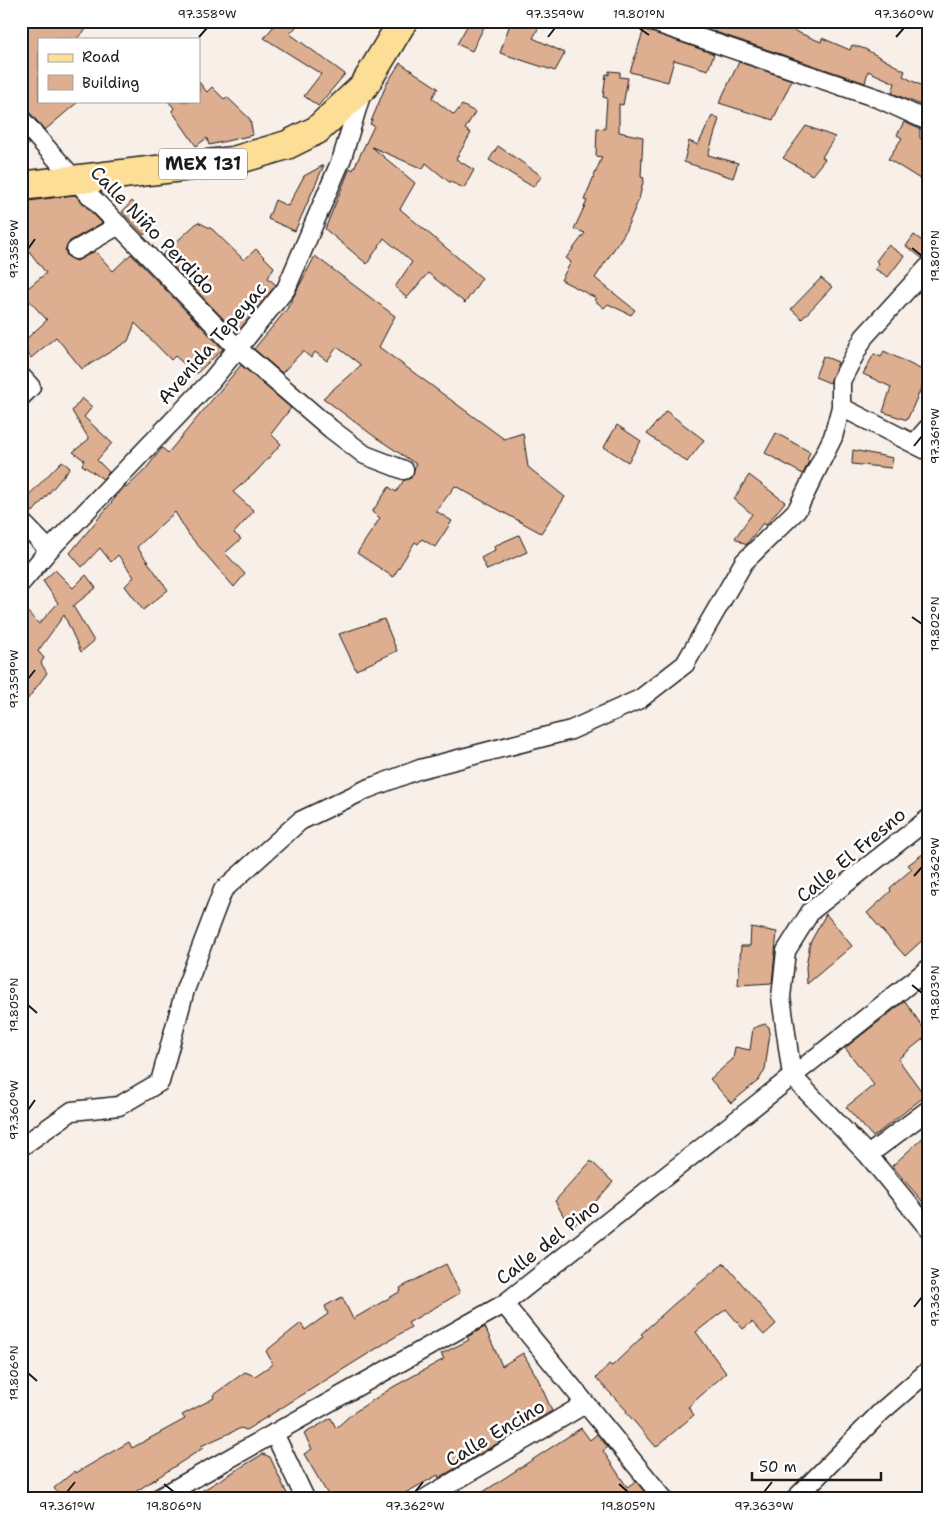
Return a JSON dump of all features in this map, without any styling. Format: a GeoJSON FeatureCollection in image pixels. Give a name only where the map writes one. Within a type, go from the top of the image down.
{"type":"FeatureCollection","features":[{"type":"Feature","properties":{"kind":"main road","name":"MEX 131"},"geometry":{"type":"LineString","coordinates":[[21,186],[233,161],[287,145],[317,130],[364,86],[403,21]]}},
{"type":"Feature","properties":{"kind":"street"},"geometry":{"type":"LineString","coordinates":[[650,21],[880,99],[928,121]]}},
{"type":"Feature","properties":{"kind":"street","name":"Avenida Tepeyac"},"geometry":{"type":"LineString","coordinates":[[21,583],[49,550],[211,381],[286,289],[342,158],[364,86]]}},
{"type":"Feature","properties":{"kind":"street","name":"Calle Niño Perdido"},"geometry":{"type":"LineString","coordinates":[[21,119],[75,180],[237,348],[331,429],[365,455],[404,470]]}},
{"type":"Feature","properties":{"kind":"street"},"geometry":{"type":"LineString","coordinates":[[76,250],[119,226]]}},
{"type":"Feature","properties":{"kind":"street"},"geometry":{"type":"LineString","coordinates":[[21,1147],[72,1111],[119,1106],[160,1082],[185,990],[223,890],[300,821],[367,789],[420,769],[571,730],[640,699],[685,664],[744,562],[797,510],[833,437],[841,407],[841,381],[864,337],[928,267]]}},
{"type":"Feature","properties":{"kind":"street"},"geometry":{"type":"LineString","coordinates":[[21,376],[31,387],[21,397]]}},
{"type":"Feature","properties":{"kind":"street"},"geometry":{"type":"LineString","coordinates":[[841,407],[921,447],[928,428]]}},
{"type":"Feature","properties":{"kind":"street"},"geometry":{"type":"LineString","coordinates":[[21,521],[49,550]]}},
{"type":"Feature","properties":{"kind":"street","name":"Calle El Fresno"},"geometry":{"type":"LineString","coordinates":[[792,1076],[781,997],[786,951],[811,911],[928,819]]}},
{"type":"Feature","properties":{"kind":"street","name":"Calle del Pino"},"geometry":{"type":"LineString","coordinates":[[159,1498],[504,1304],[928,969]]}},
{"type":"Feature","properties":{"kind":"street"},"geometry":{"type":"LineString","coordinates":[[792,1076],[868,1155],[928,1228]]}},
{"type":"Feature","properties":{"kind":"street"},"geometry":{"type":"LineString","coordinates":[[868,1155],[928,1110]]}},
{"type":"Feature","properties":{"kind":"street"},"geometry":{"type":"LineString","coordinates":[[504,1304],[663,1498]]}},
{"type":"Feature","properties":{"kind":"street"},"geometry":{"type":"LineString","coordinates":[[796,1498],[881,1412],[928,1371]]}},
{"type":"Feature","properties":{"kind":"street","name":"Calle Encino"},"geometry":{"type":"LineString","coordinates":[[426,1498],[585,1404]]}},
{"type":"Feature","properties":{"kind":"street"},"geometry":{"type":"LineString","coordinates":[[274,1433],[305,1498]]}},
{"type":"Feature","properties":{"kind":"building"},"geometry":{"type":"Polygon","coordinates":[[[21,21],[95,21],[77,38],[38,38],[38,102],[78,102],[45,130],[29,112],[21,109],[21,21]]]}},
{"type":"Feature","properties":{"kind":"building"},"geometry":{"type":"Polygon","coordinates":[[[278,21],[301,21],[290,34],[345,74],[318,106],[304,96],[321,74],[264,38],[278,21]]]}},
{"type":"Feature","properties":{"kind":"building"},"geometry":{"type":"Polygon","coordinates":[[[470,21],[487,21],[472,51],[457,44],[470,21]]]}},
{"type":"Feature","properties":{"kind":"building"},"geometry":{"type":"Polygon","coordinates":[[[511,21],[527,21],[539,27],[533,38],[565,53],[555,71],[500,53],[511,21]]]}},
{"type":"Feature","properties":{"kind":"building"},"geometry":{"type":"Polygon","coordinates":[[[693,21],[736,21],[760,29],[763,21],[771,21],[821,42],[822,38],[850,50],[852,45],[865,49],[905,71],[903,76],[926,88],[921,105],[892,93],[895,83],[868,71],[865,83],[692,24],[693,21]]]}},
{"type":"Feature","properties":{"kind":"building"},"geometry":{"type":"Polygon","coordinates":[[[644,29],[714,54],[708,70],[674,60],[668,82],[630,72],[644,29]]]}},
{"type":"Feature","properties":{"kind":"building"},"geometry":{"type":"Polygon","coordinates":[[[739,62],[792,80],[773,120],[719,103],[739,62]]]}},
{"type":"Feature","properties":{"kind":"building"},"geometry":{"type":"Polygon","coordinates":[[[400,63],[438,88],[432,98],[454,115],[462,105],[475,112],[465,129],[471,133],[456,159],[474,170],[464,188],[448,181],[426,163],[423,169],[372,147],[415,183],[400,209],[482,278],[465,303],[428,273],[407,298],[395,287],[412,262],[384,238],[367,264],[325,229],[350,168],[353,170],[374,126],[370,124],[387,83],[400,63]]]}},
{"type":"Feature","properties":{"kind":"building"},"geometry":{"type":"Polygon","coordinates":[[[609,71],[620,72],[620,77],[628,78],[623,105],[619,104],[619,132],[643,137],[641,177],[644,178],[639,199],[624,234],[595,278],[635,310],[631,315],[608,304],[604,308],[594,300],[596,298],[561,280],[571,262],[566,258],[585,233],[574,229],[587,201],[584,200],[602,157],[596,156],[597,128],[605,129],[607,98],[603,97],[606,74],[609,75],[609,71]]]}},
{"type":"Feature","properties":{"kind":"building"},"geometry":{"type":"Polygon","coordinates":[[[200,83],[207,92],[212,87],[224,99],[227,97],[250,119],[253,135],[209,145],[207,138],[196,146],[172,111],[174,108],[169,102],[200,102],[200,83]]]}},
{"type":"Feature","properties":{"kind":"building"},"geometry":{"type":"Polygon","coordinates":[[[712,116],[719,119],[708,155],[738,163],[733,178],[684,162],[689,141],[698,145],[712,116]]]}},
{"type":"Feature","properties":{"kind":"building"},"geometry":{"type":"Polygon","coordinates":[[[904,122],[920,129],[920,138],[928,144],[928,184],[888,159],[902,138],[897,135],[904,122]]]}},
{"type":"Feature","properties":{"kind":"building"},"geometry":{"type":"Polygon","coordinates":[[[806,126],[835,137],[822,157],[825,159],[812,175],[783,158],[806,126]]]}},
{"type":"Feature","properties":{"kind":"building"},"geometry":{"type":"Polygon","coordinates":[[[21,135],[29,144],[21,152],[21,135]]]}},
{"type":"Feature","properties":{"kind":"building"},"geometry":{"type":"Polygon","coordinates":[[[498,146],[542,176],[533,187],[489,160],[498,146]]]}},
{"type":"Feature","properties":{"kind":"building"},"geometry":{"type":"Polygon","coordinates":[[[324,165],[295,231],[268,219],[275,200],[288,206],[304,176],[324,165]]]}},
{"type":"Feature","properties":{"kind":"building"},"geometry":{"type":"Polygon","coordinates":[[[75,195],[102,223],[70,241],[65,250],[67,256],[77,261],[95,251],[113,271],[131,254],[223,349],[196,374],[175,356],[171,360],[135,323],[128,341],[82,369],[56,337],[31,358],[21,344],[47,320],[22,293],[46,273],[21,241],[21,202],[75,195]]]}},
{"type":"Feature","properties":{"kind":"building"},"geometry":{"type":"Polygon","coordinates":[[[132,201],[153,226],[144,235],[122,212],[132,201]]]}},
{"type":"Feature","properties":{"kind":"building"},"geometry":{"type":"Polygon","coordinates":[[[198,222],[212,229],[244,260],[256,249],[274,267],[268,278],[276,285],[237,333],[162,255],[198,222]]]}},
{"type":"Feature","properties":{"kind":"building"},"geometry":{"type":"Polygon","coordinates":[[[914,235],[928,245],[928,252],[922,258],[906,246],[914,235]]]}},
{"type":"Feature","properties":{"kind":"building"},"geometry":{"type":"Polygon","coordinates":[[[888,245],[904,256],[888,277],[875,269],[879,264],[876,261],[888,245]]]}},
{"type":"Feature","properties":{"kind":"building"},"geometry":{"type":"Polygon","coordinates":[[[315,256],[395,316],[379,347],[504,439],[523,433],[528,467],[565,497],[541,533],[455,486],[436,511],[452,521],[435,547],[422,539],[418,544],[415,542],[393,577],[357,553],[380,518],[372,512],[389,487],[396,492],[404,480],[411,478],[416,464],[375,437],[323,398],[361,365],[337,347],[327,361],[315,352],[311,358],[303,351],[282,373],[254,349],[287,309],[315,256]]]}},
{"type":"Feature","properties":{"kind":"building"},"geometry":{"type":"Polygon","coordinates":[[[821,278],[832,287],[802,319],[791,309],[821,278]]]}},
{"type":"Feature","properties":{"kind":"building"},"geometry":{"type":"Polygon","coordinates":[[[884,351],[928,373],[907,420],[883,412],[891,387],[863,374],[874,354],[881,357],[884,351]]]}},
{"type":"Feature","properties":{"kind":"building"},"geometry":{"type":"Polygon","coordinates":[[[823,356],[838,362],[830,383],[815,377],[823,356]]]}},
{"type":"Feature","properties":{"kind":"building"},"geometry":{"type":"Polygon","coordinates":[[[241,365],[291,408],[271,434],[281,444],[255,473],[233,492],[254,511],[234,533],[241,539],[225,553],[245,574],[234,587],[189,535],[175,512],[137,547],[168,590],[143,610],[125,586],[134,577],[118,555],[111,562],[100,548],[82,567],[70,553],[125,486],[126,488],[145,470],[162,448],[168,453],[241,365]]]}},
{"type":"Feature","properties":{"kind":"building"},"geometry":{"type":"Polygon","coordinates":[[[82,398],[92,407],[84,417],[112,443],[97,460],[109,472],[103,479],[82,465],[84,460],[73,452],[89,439],[72,411],[82,398]]]}},
{"type":"Feature","properties":{"kind":"building"},"geometry":{"type":"Polygon","coordinates":[[[666,411],[704,440],[687,462],[647,434],[666,411]]]}},
{"type":"Feature","properties":{"kind":"building"},"geometry":{"type":"Polygon","coordinates":[[[617,425],[641,441],[628,462],[604,447],[617,425]]]}},
{"type":"Feature","properties":{"kind":"building"},"geometry":{"type":"Polygon","coordinates":[[[776,433],[810,452],[807,460],[809,461],[803,474],[765,453],[776,433]]]}},
{"type":"Feature","properties":{"kind":"building"},"geometry":{"type":"Polygon","coordinates":[[[853,450],[893,458],[891,468],[852,464],[853,450]]]}},
{"type":"Feature","properties":{"kind":"building"},"geometry":{"type":"Polygon","coordinates":[[[62,461],[70,468],[33,512],[23,501],[62,461]]]}},
{"type":"Feature","properties":{"kind":"building"},"geometry":{"type":"Polygon","coordinates":[[[749,475],[785,502],[766,525],[763,523],[746,545],[735,538],[752,514],[734,499],[749,475]]]}},
{"type":"Feature","properties":{"kind":"building"},"geometry":{"type":"Polygon","coordinates":[[[519,535],[527,552],[487,570],[481,558],[495,550],[494,546],[519,535]]]}},
{"type":"Feature","properties":{"kind":"building"},"geometry":{"type":"Polygon","coordinates":[[[55,570],[73,588],[86,575],[96,588],[73,606],[94,641],[81,652],[64,615],[38,651],[44,658],[41,663],[47,673],[21,708],[21,605],[39,624],[58,603],[43,581],[55,570]]]}},
{"type":"Feature","properties":{"kind":"building"},"geometry":{"type":"Polygon","coordinates":[[[384,619],[397,651],[356,670],[339,634],[384,619]]]}},
{"type":"Feature","properties":{"kind":"building"},"geometry":{"type":"Polygon","coordinates":[[[928,850],[928,935],[905,956],[867,913],[891,891],[890,888],[912,869],[908,865],[928,850]]]}},
{"type":"Feature","properties":{"kind":"building"},"geometry":{"type":"Polygon","coordinates":[[[826,914],[852,946],[807,984],[806,967],[810,943],[826,914]]]}},
{"type":"Feature","properties":{"kind":"building"},"geometry":{"type":"Polygon","coordinates":[[[751,927],[777,932],[772,983],[738,985],[741,946],[750,946],[751,927]]]}},
{"type":"Feature","properties":{"kind":"building"},"geometry":{"type":"Polygon","coordinates":[[[905,1001],[928,1035],[898,1059],[925,1096],[873,1137],[846,1107],[874,1085],[845,1048],[905,1001]]]}},
{"type":"Feature","properties":{"kind":"building"},"geometry":{"type":"Polygon","coordinates":[[[765,1024],[769,1027],[770,1033],[765,1069],[759,1080],[731,1103],[710,1079],[733,1059],[735,1047],[750,1050],[753,1028],[765,1024]]]}},
{"type":"Feature","properties":{"kind":"building"},"geometry":{"type":"Polygon","coordinates":[[[928,1133],[928,1208],[892,1166],[928,1133]]]}},
{"type":"Feature","properties":{"kind":"building"},"geometry":{"type":"Polygon","coordinates":[[[591,1161],[613,1182],[571,1229],[555,1201],[591,1161]]]}},
{"type":"Feature","properties":{"kind":"building"},"geometry":{"type":"Polygon","coordinates":[[[724,1263],[776,1324],[764,1335],[752,1322],[743,1329],[726,1309],[696,1332],[726,1373],[688,1407],[694,1415],[656,1447],[627,1411],[596,1378],[609,1364],[612,1366],[643,1336],[641,1334],[674,1304],[724,1263]]]}},
{"type":"Feature","properties":{"kind":"building"},"geometry":{"type":"Polygon","coordinates":[[[446,1264],[460,1293],[408,1323],[411,1327],[246,1430],[241,1428],[201,1446],[203,1448],[126,1498],[61,1498],[54,1488],[75,1471],[76,1473],[129,1442],[132,1448],[185,1419],[182,1415],[214,1398],[213,1395],[245,1372],[255,1376],[273,1364],[266,1351],[301,1323],[305,1330],[328,1314],[325,1306],[342,1297],[353,1319],[401,1291],[400,1288],[446,1264]]]}},
{"type":"Feature","properties":{"kind":"building"},"geometry":{"type":"Polygon","coordinates":[[[485,1327],[502,1366],[523,1353],[538,1379],[552,1411],[439,1478],[438,1475],[396,1498],[330,1498],[304,1454],[312,1449],[304,1434],[331,1418],[336,1428],[353,1413],[393,1387],[444,1359],[441,1354],[469,1340],[467,1337],[485,1327]]]}},
{"type":"Feature","properties":{"kind":"building"},"geometry":{"type":"Polygon","coordinates":[[[581,1428],[590,1440],[597,1434],[608,1447],[603,1451],[627,1487],[636,1481],[649,1498],[474,1498],[581,1428]]]}},
{"type":"Feature","properties":{"kind":"building"},"geometry":{"type":"Polygon","coordinates":[[[263,1454],[270,1457],[289,1498],[190,1498],[263,1454]]]}}]}
